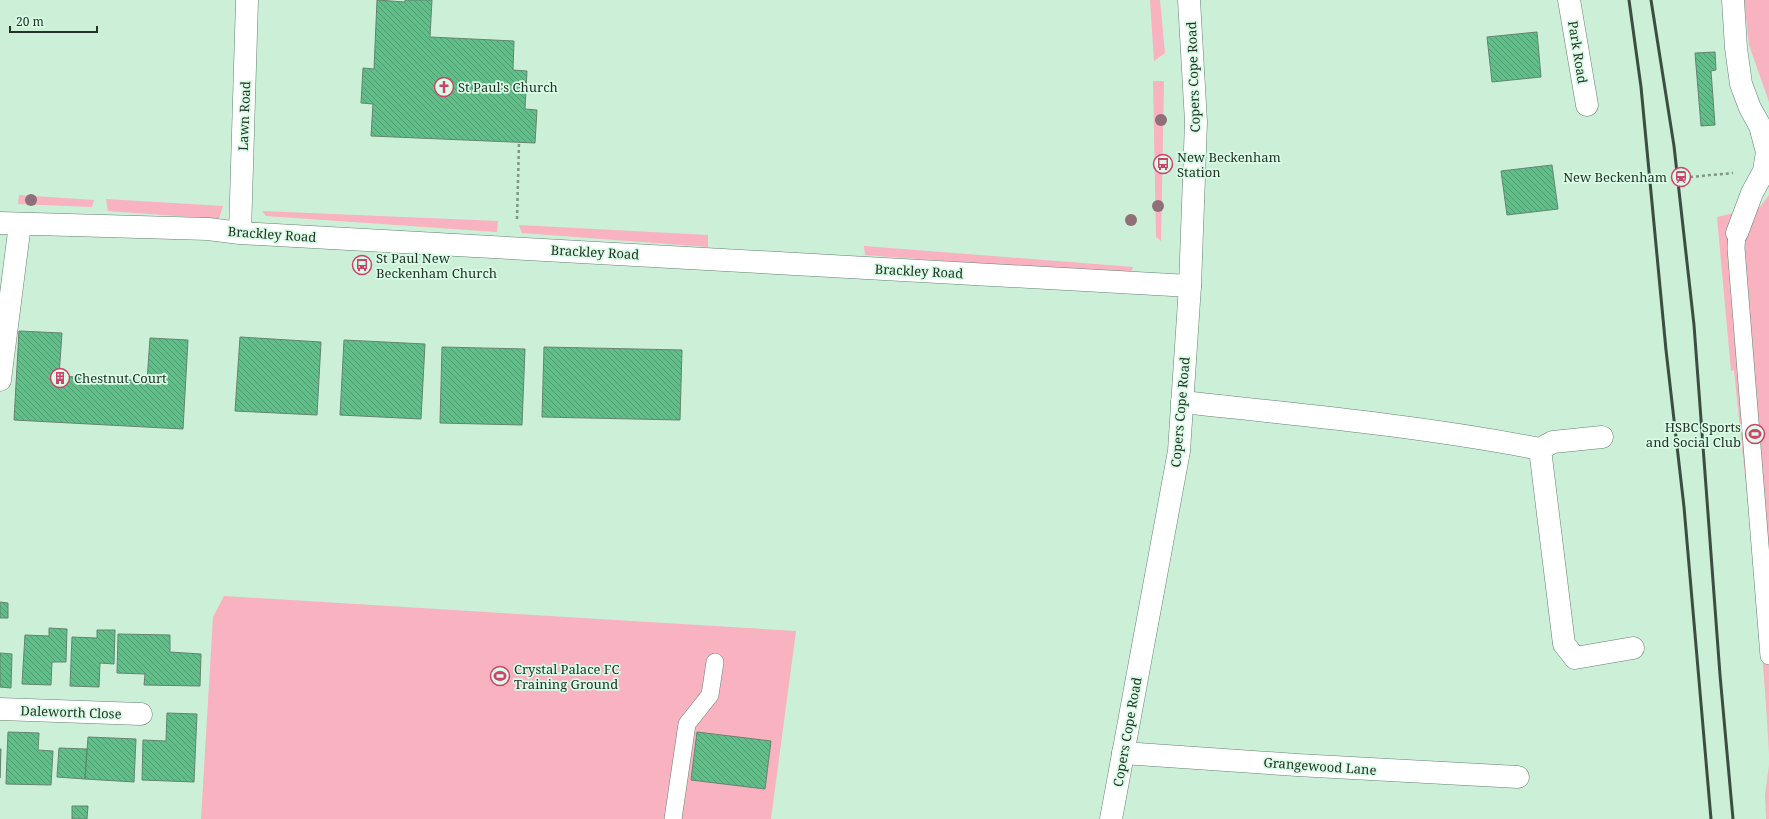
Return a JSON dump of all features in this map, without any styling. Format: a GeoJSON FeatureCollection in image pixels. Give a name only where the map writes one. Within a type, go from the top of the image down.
{"type":"FeatureCollection","features":[{"type":"Feature","properties":{"kind":"street","name":"Lawn Road"},"geometry":{"type":"LineString","coordinates":[[240,233],[247,0]]}},
{"type":"Feature","properties":{"kind":"street","name":"Copers Cope Road"},"geometry":{"type":"LineString","coordinates":[[1111,819],[1179,451],[1190,286],[1196,122],[1189,0]]}},
{"type":"Feature","properties":{"kind":"street","name":"Park Road"},"geometry":{"type":"LineString","coordinates":[[1569,0],[1587,105]]}},
{"type":"Feature","properties":{"kind":"street"},"geometry":{"type":"LineString","coordinates":[[1733,0],[1736,48],[1741,84],[1750,108],[1760,126],[1767,152],[1764,171],[1752,193],[1738,233]]}},
{"type":"Feature","properties":{"kind":"street","name":"Brackley Road"},"geometry":{"type":"LineString","coordinates":[[10,223],[208,229],[240,233],[1190,286]]}},
{"type":"Feature","properties":{"kind":"street"},"geometry":{"type":"LineString","coordinates":[[0,380],[10,223]]}},
{"type":"Feature","properties":{"kind":"street"},"geometry":{"type":"LineString","coordinates":[[1182,402],[1368,422],[1487,439],[1540,449],[1553,442],[1602,437]]}},
{"type":"Feature","properties":{"kind":"street"},"geometry":{"type":"LineString","coordinates":[[1540,449],[1564,644],[1575,658],[1633,648]]}},
{"type":"Feature","properties":{"kind":"street","name":"Daleworth Close"},"geometry":{"type":"LineString","coordinates":[[0,709],[141,714]]}},
{"type":"Feature","properties":{"kind":"street","name":"Grangewood Lane"},"geometry":{"type":"LineString","coordinates":[[1123,752],[1297,765],[1518,777]]}},
{"type":"Feature","properties":{"kind":"lane"},"geometry":{"type":"LineString","coordinates":[[1738,233],[1736,248],[1744,358],[1769,656]]}},
{"type":"Feature","properties":{"kind":"lane"},"geometry":{"type":"LineString","coordinates":[[673,819],[687,724],[710,695],[715,662]]}},
{"type":"Feature","properties":{"kind":"path"},"geometry":{"type":"LineString","coordinates":[[517,219],[519,143]]}},
{"type":"Feature","properties":{"kind":"path"},"geometry":{"type":"LineString","coordinates":[[1690,177],[1764,171]]}},
{"type":"Feature","properties":{"kind":"shaded area"},"geometry":{"type":"Polygon","coordinates":[[[1150,0],[1160,0],[1165,53],[1154,61],[1150,0]]]}},
{"type":"Feature","properties":{"kind":"shaded area"},"geometry":{"type":"Polygon","coordinates":[[[1744,0],[1769,0],[1769,102],[1749,45],[1744,0]]]}},
{"type":"Feature","properties":{"kind":"shaded area"},"geometry":{"type":"Polygon","coordinates":[[[1153,81],[1164,81],[1161,241],[1156,237],[1153,81]]]}},
{"type":"Feature","properties":{"kind":"shaded area"},"geometry":{"type":"Polygon","coordinates":[[[19,195],[94,200],[92,207],[18,204],[19,195]]]}},
{"type":"Feature","properties":{"kind":"shaded area","name":"HSBC Sports and Social Club"},"geometry":{"type":"Polygon","coordinates":[[[1769,195],[1769,753],[1754,562],[1734,370],[1731,371],[1717,217],[1760,207],[1769,195]]]}},
{"type":"Feature","properties":{"kind":"shaded area"},"geometry":{"type":"Polygon","coordinates":[[[106,199],[223,206],[219,219],[108,211],[106,199]]]}},
{"type":"Feature","properties":{"kind":"shaded area"},"geometry":{"type":"Polygon","coordinates":[[[262,211],[498,221],[497,232],[266,216],[262,211]]]}},
{"type":"Feature","properties":{"kind":"shaded area"},"geometry":{"type":"Polygon","coordinates":[[[519,225],[708,235],[708,247],[522,233],[519,225]]]}},
{"type":"Feature","properties":{"kind":"shaded area"},"geometry":{"type":"Polygon","coordinates":[[[864,246],[1133,267],[1130,275],[865,255],[864,246]]]}},
{"type":"Feature","properties":{"kind":"shaded area","name":"Crystal Palace FC Training Ground"},"geometry":{"type":"Polygon","coordinates":[[[224,596],[796,631],[771,819],[201,819],[213,617],[224,596]]]}},
{"type":"Feature","properties":{"kind":"shaded area"},"geometry":{"type":"Polygon","coordinates":[[[1769,765],[1769,819],[1766,819],[1765,795],[1769,765]]]}},
{"type":"Feature","properties":{"kind":"building","name":"St Paul's Church"},"geometry":{"type":"Polygon","coordinates":[[[377,0],[405,2],[405,0],[432,0],[430,37],[514,41],[513,70],[527,71],[525,109],[537,110],[535,143],[371,136],[373,104],[361,103],[363,68],[374,69],[377,0]]]}},
{"type":"Feature","properties":{"kind":"building"},"geometry":{"type":"Polygon","coordinates":[[[1537,32],[1541,77],[1492,82],[1487,37],[1537,32]]]}},
{"type":"Feature","properties":{"kind":"building"},"geometry":{"type":"Polygon","coordinates":[[[1715,52],[1716,70],[1711,71],[1715,125],[1701,126],[1695,53],[1715,52]]]}},
{"type":"Feature","properties":{"kind":"building"},"geometry":{"type":"Polygon","coordinates":[[[1552,165],[1558,209],[1507,215],[1501,171],[1552,165]]]}},
{"type":"Feature","properties":{"kind":"building","name":"Chestnut Court"},"geometry":{"type":"Polygon","coordinates":[[[19,331],[62,333],[59,376],[147,381],[150,338],[188,340],[183,429],[14,420],[19,331]]]}},
{"type":"Feature","properties":{"kind":"building"},"geometry":{"type":"Polygon","coordinates":[[[240,337],[321,342],[317,415],[235,411],[240,337]]]}},
{"type":"Feature","properties":{"kind":"building"},"geometry":{"type":"Polygon","coordinates":[[[344,340],[425,344],[421,419],[340,415],[344,340]]]}},
{"type":"Feature","properties":{"kind":"building"},"geometry":{"type":"Polygon","coordinates":[[[442,347],[525,349],[522,425],[440,423],[442,347]]]}},
{"type":"Feature","properties":{"kind":"building"},"geometry":{"type":"Polygon","coordinates":[[[544,347],[682,350],[680,420],[542,417],[544,347]]]}},
{"type":"Feature","properties":{"kind":"building"},"geometry":{"type":"Polygon","coordinates":[[[0,602],[8,603],[8,618],[0,618],[0,602]]]}},
{"type":"Feature","properties":{"kind":"building"},"geometry":{"type":"Polygon","coordinates":[[[49,628],[67,629],[66,662],[52,662],[51,685],[22,684],[25,635],[49,636],[49,628]]]}},
{"type":"Feature","properties":{"kind":"building"},"geometry":{"type":"Polygon","coordinates":[[[97,630],[115,630],[114,664],[100,663],[99,687],[70,686],[72,637],[97,638],[97,630]]]}},
{"type":"Feature","properties":{"kind":"building"},"geometry":{"type":"Polygon","coordinates":[[[118,634],[170,635],[170,652],[201,654],[200,686],[144,685],[145,674],[117,673],[118,634]]]}},
{"type":"Feature","properties":{"kind":"building"},"geometry":{"type":"Polygon","coordinates":[[[0,653],[12,654],[11,688],[0,687],[0,653]]]}},
{"type":"Feature","properties":{"kind":"building"},"geometry":{"type":"Polygon","coordinates":[[[167,713],[197,714],[194,782],[142,780],[143,740],[166,741],[167,713]]]}},
{"type":"Feature","properties":{"kind":"building"},"geometry":{"type":"Polygon","coordinates":[[[8,732],[39,733],[38,750],[53,751],[51,785],[6,784],[8,732]]]}},
{"type":"Feature","properties":{"kind":"building"},"geometry":{"type":"Polygon","coordinates":[[[697,732],[771,741],[765,789],[691,780],[697,732]]]}},
{"type":"Feature","properties":{"kind":"building"},"geometry":{"type":"Polygon","coordinates":[[[88,737],[136,739],[134,782],[85,779],[88,737]]]}},
{"type":"Feature","properties":{"kind":"building"},"geometry":{"type":"Polygon","coordinates":[[[59,748],[87,749],[85,779],[57,777],[59,748]]]}},
{"type":"Feature","properties":{"kind":"building"},"geometry":{"type":"Polygon","coordinates":[[[0,749],[1,749],[0,778],[0,749]]]}},
{"type":"Feature","properties":{"kind":"building"},"geometry":{"type":"Polygon","coordinates":[[[72,806],[88,806],[87,819],[72,819],[72,806]]]}},
{"type":"Feature","properties":{"kind":"railway"},"geometry":{"type":"LineString","coordinates":[[1629,0],[1641,87],[1666,350],[1684,507],[1711,819]]}},
{"type":"Feature","properties":{"kind":"railway"},"geometry":{"type":"LineString","coordinates":[[1651,0],[1674,146],[1694,325],[1720,675],[1733,819]]}},
{"type":"Feature","properties":{"kind":"place","name":"St Paul's Church"},"geometry":{"type":"Point","coordinates":[444,87]}},
{"type":"Feature","properties":{"kind":"place","name":"New Beckenham Station"},"geometry":{"type":"Point","coordinates":[1163,164]}},
{"type":"Feature","properties":{"kind":"place","name":"New Beckenham"},"geometry":{"type":"Point","coordinates":[1681,177]}},
{"type":"Feature","properties":{"kind":"place","name":"St Paul New Beckenham Church"},"geometry":{"type":"Point","coordinates":[362,265]}},
{"type":"Feature","properties":{"kind":"place","name":"Chestnut Court"},"geometry":{"type":"Point","coordinates":[60,378]}},
{"type":"Feature","properties":{"kind":"place","name":"HSBC Sports and Social Club"},"geometry":{"type":"Point","coordinates":[1755,434]}},
{"type":"Feature","properties":{"kind":"place","name":"Crystal Palace FC Training Ground"},"geometry":{"type":"Point","coordinates":[500,676]}}]}
